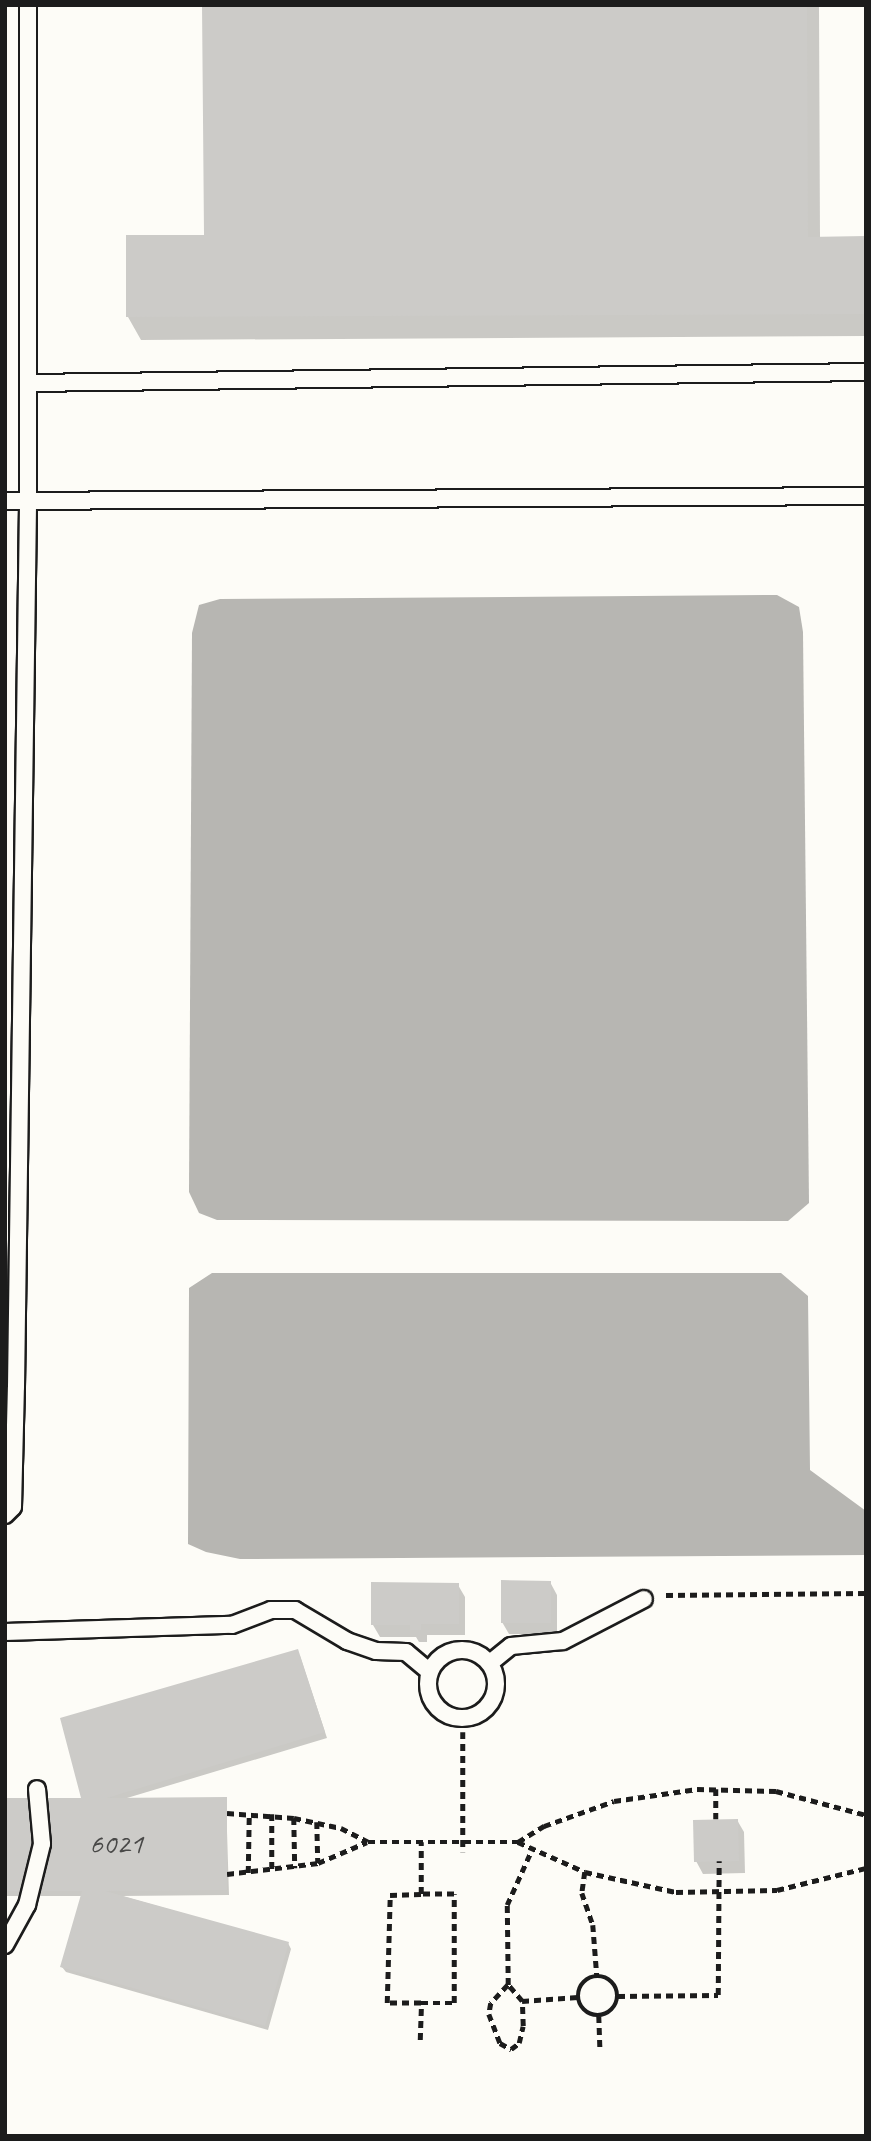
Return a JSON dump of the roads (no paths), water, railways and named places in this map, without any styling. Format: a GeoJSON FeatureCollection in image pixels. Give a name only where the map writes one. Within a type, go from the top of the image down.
{"type":"FeatureCollection","features":[{"type":"Feature","properties":{"kind":"lane"},"geometry":{"type":"LineString","coordinates":[[5,1515],[13,1507],[16,1387],[28,500],[28,5]]}},
{"type":"Feature","properties":{"kind":"lane"},"geometry":{"type":"LineString","coordinates":[[28,383],[866,372]]}},
{"type":"Feature","properties":{"kind":"lane"},"geometry":{"type":"LineString","coordinates":[[5,501],[866,496]]}},
{"type":"Feature","properties":{"kind":"lane"},"geometry":{"type":"LineString","coordinates":[[490,1663],[511,1646],[563,1641],[644,1599]]}},
{"type":"Feature","properties":{"kind":"lane"},"geometry":{"type":"LineString","coordinates":[[5,1632],[232,1625],[271,1610],[295,1610],[347,1641],[376,1651],[406,1652],[429,1672]]}},
{"type":"Feature","properties":{"kind":"lane"},"geometry":{"type":"LineString","coordinates":[[460,1649],[482,1655],[490,1663],[497,1685],[495,1696],[480,1713],[470,1718],[458,1718],[438,1709],[428,1689],[429,1672],[439,1658],[460,1649]]}},
{"type":"Feature","properties":{"kind":"lane"},"geometry":{"type":"LineString","coordinates":[[5,1945],[27,1905],[42,1844],[37,1789]]}}]}
